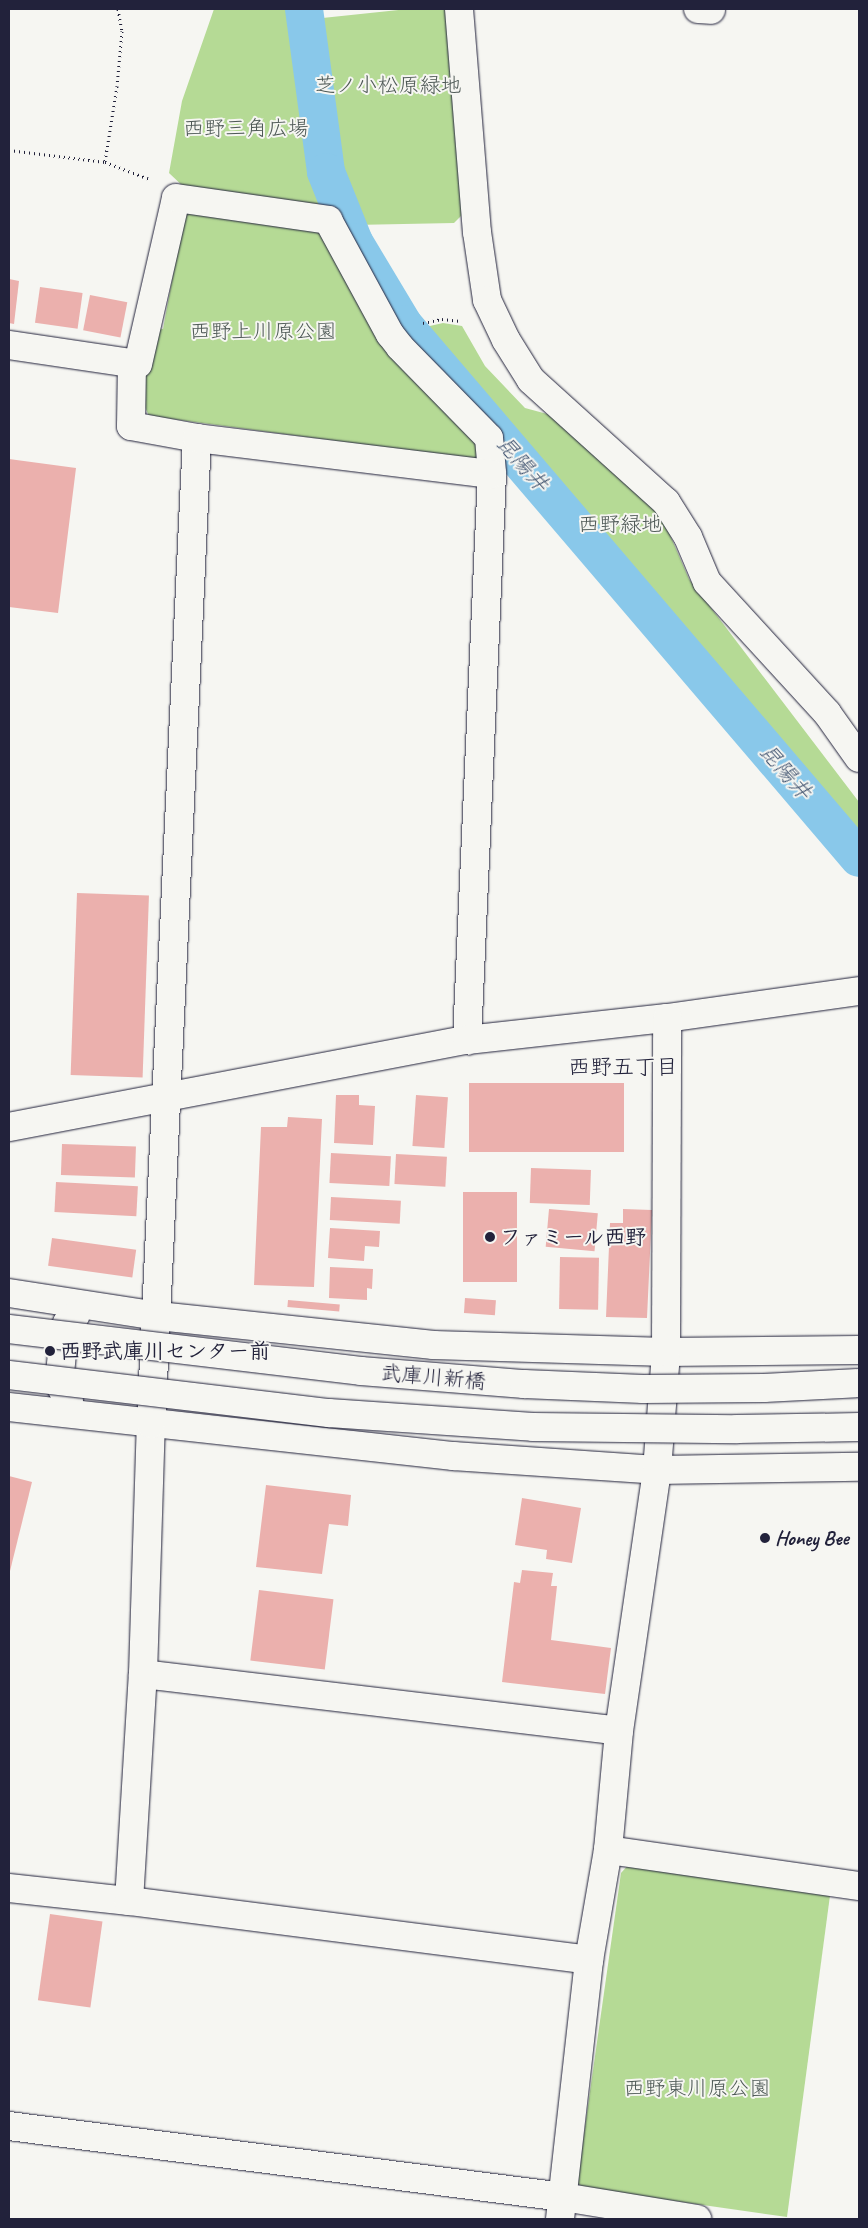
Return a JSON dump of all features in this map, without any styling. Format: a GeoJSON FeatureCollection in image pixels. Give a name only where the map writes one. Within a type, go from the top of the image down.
{"type":"FeatureCollection","features":[{"type":"Feature","properties":{"kind":"street"},"geometry":{"type":"LineString","coordinates":[[459,9],[476,232],[487,300],[506,340],[532,380],[666,502],[688,537],[708,582],[827,713],[859,758]]}},
{"type":"Feature","properties":{"kind":"street"},"geometry":{"type":"LineString","coordinates":[[9,345],[138,364],[176,198],[328,220],[390,334],[400,347],[489,438],[492,474],[467,1040]]}},
{"type":"Feature","properties":{"kind":"street"},"geometry":{"type":"LineString","coordinates":[[132,363],[132,426],[197,438],[492,474]]}},
{"type":"Feature","properties":{"kind":"street"},"geometry":{"type":"LineString","coordinates":[[129,1901],[143,1674],[151,1424],[158,1316],[197,438]]}},
{"type":"Feature","properties":{"kind":"street"},"geometry":{"type":"LineString","coordinates":[[9,1127],[467,1040],[667,1018],[859,991]]}},
{"type":"Feature","properties":{"kind":"street"},"geometry":{"type":"LineString","coordinates":[[561,2208],[589,1960],[608,1850],[618,1731],[656,1470],[666,1352],[667,1018]]}},
{"type":"Feature","properties":{"kind":"street"},"geometry":{"type":"LineString","coordinates":[[9,1293],[158,1316],[433,1345],[666,1352],[859,1350]]}},
{"type":"Feature","properties":{"kind":"street"},"geometry":{"type":"LineString","coordinates":[[94,1307],[80,1312],[66,1323],[59,1384],[64,1395],[76,1408],[100,1418]]}},
{"type":"Feature","properties":{"kind":"street","name":"武庫川新橋"},"geometry":{"type":"LineString","coordinates":[[9,1329],[331,1368],[524,1384],[643,1390],[764,1388],[859,1383]]}},
{"type":"Feature","properties":{"kind":"street","name":"武庫川新橋"},"geometry":{"type":"LineString","coordinates":[[9,1375],[329,1413],[533,1427],[737,1429],[859,1427]]}},
{"type":"Feature","properties":{"kind":"street"},"geometry":{"type":"LineString","coordinates":[[9,1407],[453,1456],[656,1470],[859,1467]]}},
{"type":"Feature","properties":{"kind":"street"},"geometry":{"type":"LineString","coordinates":[[143,1674],[618,1731]]}},
{"type":"Feature","properties":{"kind":"street"},"geometry":{"type":"LineString","coordinates":[[608,1850],[859,1886]]}},
{"type":"Feature","properties":{"kind":"street"},"geometry":{"type":"LineString","coordinates":[[9,1888],[129,1901],[589,1960]]}},
{"type":"Feature","properties":{"kind":"street"},"geometry":{"type":"LineString","coordinates":[[9,2126],[561,2208],[697,2219]]}},
{"type":"Feature","properties":{"kind":"path"},"geometry":{"type":"LineString","coordinates":[[105,162],[117,86],[122,31],[118,9]]}},
{"type":"Feature","properties":{"kind":"path"},"geometry":{"type":"LineString","coordinates":[[9,150],[105,162],[143,175],[176,198]]}},
{"type":"Feature","properties":{"kind":"green space","name":"西野三角広場"},"geometry":{"type":"Polygon","coordinates":[[[214,9],[300,9],[318,165],[337,208],[187,190],[169,173],[182,101],[214,9]]]}},
{"type":"Feature","properties":{"kind":"green space","name":"芝ノ小松原緑地"},"geometry":{"type":"Polygon","coordinates":[[[408,9],[449,9],[467,210],[454,223],[353,225],[331,169],[313,19],[408,9]]]}},
{"type":"Feature","properties":{"kind":"green space","name":"西野上川原公園"},"geometry":{"type":"Polygon","coordinates":[[[195,209],[316,224],[485,441],[477,460],[149,416],[135,385],[151,327],[163,329],[184,215],[195,209]]]}},
{"type":"Feature","properties":{"kind":"green space","name":"西野緑地"},"geometry":{"type":"Polygon","coordinates":[[[443,323],[462,326],[485,366],[525,408],[562,418],[655,500],[689,579],[859,802],[859,877],[827,841],[413,341],[412,330],[443,323]]]}},
{"type":"Feature","properties":{"kind":"green space","name":"西野東川原公園"},"geometry":{"type":"Polygon","coordinates":[[[630,1863],[831,1888],[787,2217],[584,2188],[577,2183],[621,1873],[630,1863]]]}},
{"type":"Feature","properties":{"kind":"building"},"geometry":{"type":"Polygon","coordinates":[[[9,279],[19,281],[14,324],[9,323],[9,279]]]}},
{"type":"Feature","properties":{"kind":"building"},"geometry":{"type":"Polygon","coordinates":[[[40,287],[83,293],[78,329],[35,323],[40,287]]]}},
{"type":"Feature","properties":{"kind":"building"},"geometry":{"type":"Polygon","coordinates":[[[90,295],[127,302],[120,338],[83,330],[90,295]]]}},
{"type":"Feature","properties":{"kind":"building"},"geometry":{"type":"Polygon","coordinates":[[[9,459],[76,468],[58,613],[9,607],[9,459]]]}},
{"type":"Feature","properties":{"kind":"building"},"geometry":{"type":"Polygon","coordinates":[[[77,893],[149,896],[143,1077],[71,1075],[77,893]]]}},
{"type":"Feature","properties":{"kind":"building"},"geometry":{"type":"Polygon","coordinates":[[[469,1083],[624,1083],[624,1152],[469,1152],[469,1083]]]}},
{"type":"Feature","properties":{"kind":"building"},"geometry":{"type":"Polygon","coordinates":[[[336,1095],[359,1095],[359,1105],[375,1106],[373,1145],[334,1143],[336,1095]]]}},
{"type":"Feature","properties":{"kind":"building"},"geometry":{"type":"Polygon","coordinates":[[[416,1095],[448,1097],[444,1148],[412,1146],[416,1095]]]}},
{"type":"Feature","properties":{"kind":"building"},"geometry":{"type":"Polygon","coordinates":[[[288,1117],[322,1119],[314,1287],[254,1285],[261,1127],[287,1127],[288,1117]]]}},
{"type":"Feature","properties":{"kind":"building"},"geometry":{"type":"Polygon","coordinates":[[[62,1144],[136,1147],[135,1178],[61,1175],[62,1144]]]}},
{"type":"Feature","properties":{"kind":"building"},"geometry":{"type":"Polygon","coordinates":[[[331,1153],[391,1156],[389,1186],[329,1183],[331,1153]]]}},
{"type":"Feature","properties":{"kind":"building"},"geometry":{"type":"Polygon","coordinates":[[[396,1154],[447,1157],[445,1187],[394,1184],[396,1154]]]}},
{"type":"Feature","properties":{"kind":"building"},"geometry":{"type":"Polygon","coordinates":[[[531,1168],[591,1170],[590,1205],[530,1203],[531,1168]]]}},
{"type":"Feature","properties":{"kind":"building"},"geometry":{"type":"Polygon","coordinates":[[[56,1182],[138,1186],[136,1216],[54,1212],[56,1182]]]}},
{"type":"Feature","properties":{"kind":"building","name":"ファミール西野"},"geometry":{"type":"Polygon","coordinates":[[[463,1192],[517,1192],[517,1282],[463,1282],[463,1192]]]}},
{"type":"Feature","properties":{"kind":"building"},"geometry":{"type":"Polygon","coordinates":[[[331,1197],[401,1201],[400,1224],[330,1220],[331,1197]]]}},
{"type":"Feature","properties":{"kind":"building"},"geometry":{"type":"Polygon","coordinates":[[[549,1209],[598,1213],[595,1251],[546,1247],[549,1209]]]}},
{"type":"Feature","properties":{"kind":"building"},"geometry":{"type":"Polygon","coordinates":[[[623,1209],[652,1210],[647,1318],[606,1317],[610,1223],[623,1223],[623,1209]]]}},
{"type":"Feature","properties":{"kind":"building"},"geometry":{"type":"Polygon","coordinates":[[[330,1228],[380,1231],[379,1247],[365,1246],[364,1261],[328,1258],[330,1228]]]}},
{"type":"Feature","properties":{"kind":"building"},"geometry":{"type":"Polygon","coordinates":[[[52,1238],[136,1250],[132,1278],[48,1266],[52,1238]]]}},
{"type":"Feature","properties":{"kind":"building"},"geometry":{"type":"Polygon","coordinates":[[[560,1257],[599,1258],[598,1310],[559,1309],[560,1257]]]}},
{"type":"Feature","properties":{"kind":"building"},"geometry":{"type":"Polygon","coordinates":[[[330,1267],[373,1269],[372,1289],[367,1288],[367,1300],[329,1298],[330,1267]]]}},
{"type":"Feature","properties":{"kind":"building"},"geometry":{"type":"Polygon","coordinates":[[[465,1298],[496,1300],[495,1315],[464,1313],[465,1298]]]}},
{"type":"Feature","properties":{"kind":"building"},"geometry":{"type":"Polygon","coordinates":[[[288,1300],[340,1305],[339,1312],[287,1307],[288,1300]]]}},
{"type":"Feature","properties":{"kind":"building"},"geometry":{"type":"Polygon","coordinates":[[[9,1476],[32,1482],[9,1575],[9,1476]]]}},
{"type":"Feature","properties":{"kind":"building"},"geometry":{"type":"Polygon","coordinates":[[[266,1485],[351,1495],[348,1526],[329,1524],[322,1574],[256,1567],[266,1485]]]}},
{"type":"Feature","properties":{"kind":"building"},"geometry":{"type":"Polygon","coordinates":[[[522,1498],[581,1508],[572,1563],[546,1559],[547,1550],[515,1545],[522,1498]]]}},
{"type":"Feature","properties":{"kind":"building"},"geometry":{"type":"Polygon","coordinates":[[[522,1570],[553,1573],[551,1586],[557,1586],[551,1640],[611,1648],[605,1694],[502,1682],[514,1582],[520,1583],[522,1570]]]}},
{"type":"Feature","properties":{"kind":"building"},"geometry":{"type":"Polygon","coordinates":[[[259,1590],[333,1599],[325,1670],[250,1660],[259,1590]]]}},
{"type":"Feature","properties":{"kind":"building"},"geometry":{"type":"Polygon","coordinates":[[[50,1914],[102,1921],[90,2008],[38,2000],[50,1914]]]}},
{"type":"Feature","properties":{"kind":"waterway","name":"昆陽井"},"geometry":{"type":"LineString","coordinates":[[304,9],[326,172],[354,242],[403,324],[859,858]]}},
{"type":"Feature","properties":{"kind":"place","name":"ファミール西野"},"geometry":{"type":"Point","coordinates":[490,1237]}},
{"type":"Feature","properties":{"kind":"place","name":"西野武庫川センター前"},"geometry":{"type":"Point","coordinates":[50,1351]}},
{"type":"Feature","properties":{"kind":"place","name":"Honey Bee"},"geometry":{"type":"Point","coordinates":[765,1538]}},
{"type":"Feature","properties":{"kind":"district","name":"西野五丁目"},"geometry":{"type":"Point","coordinates":[623,1068]}}]}
